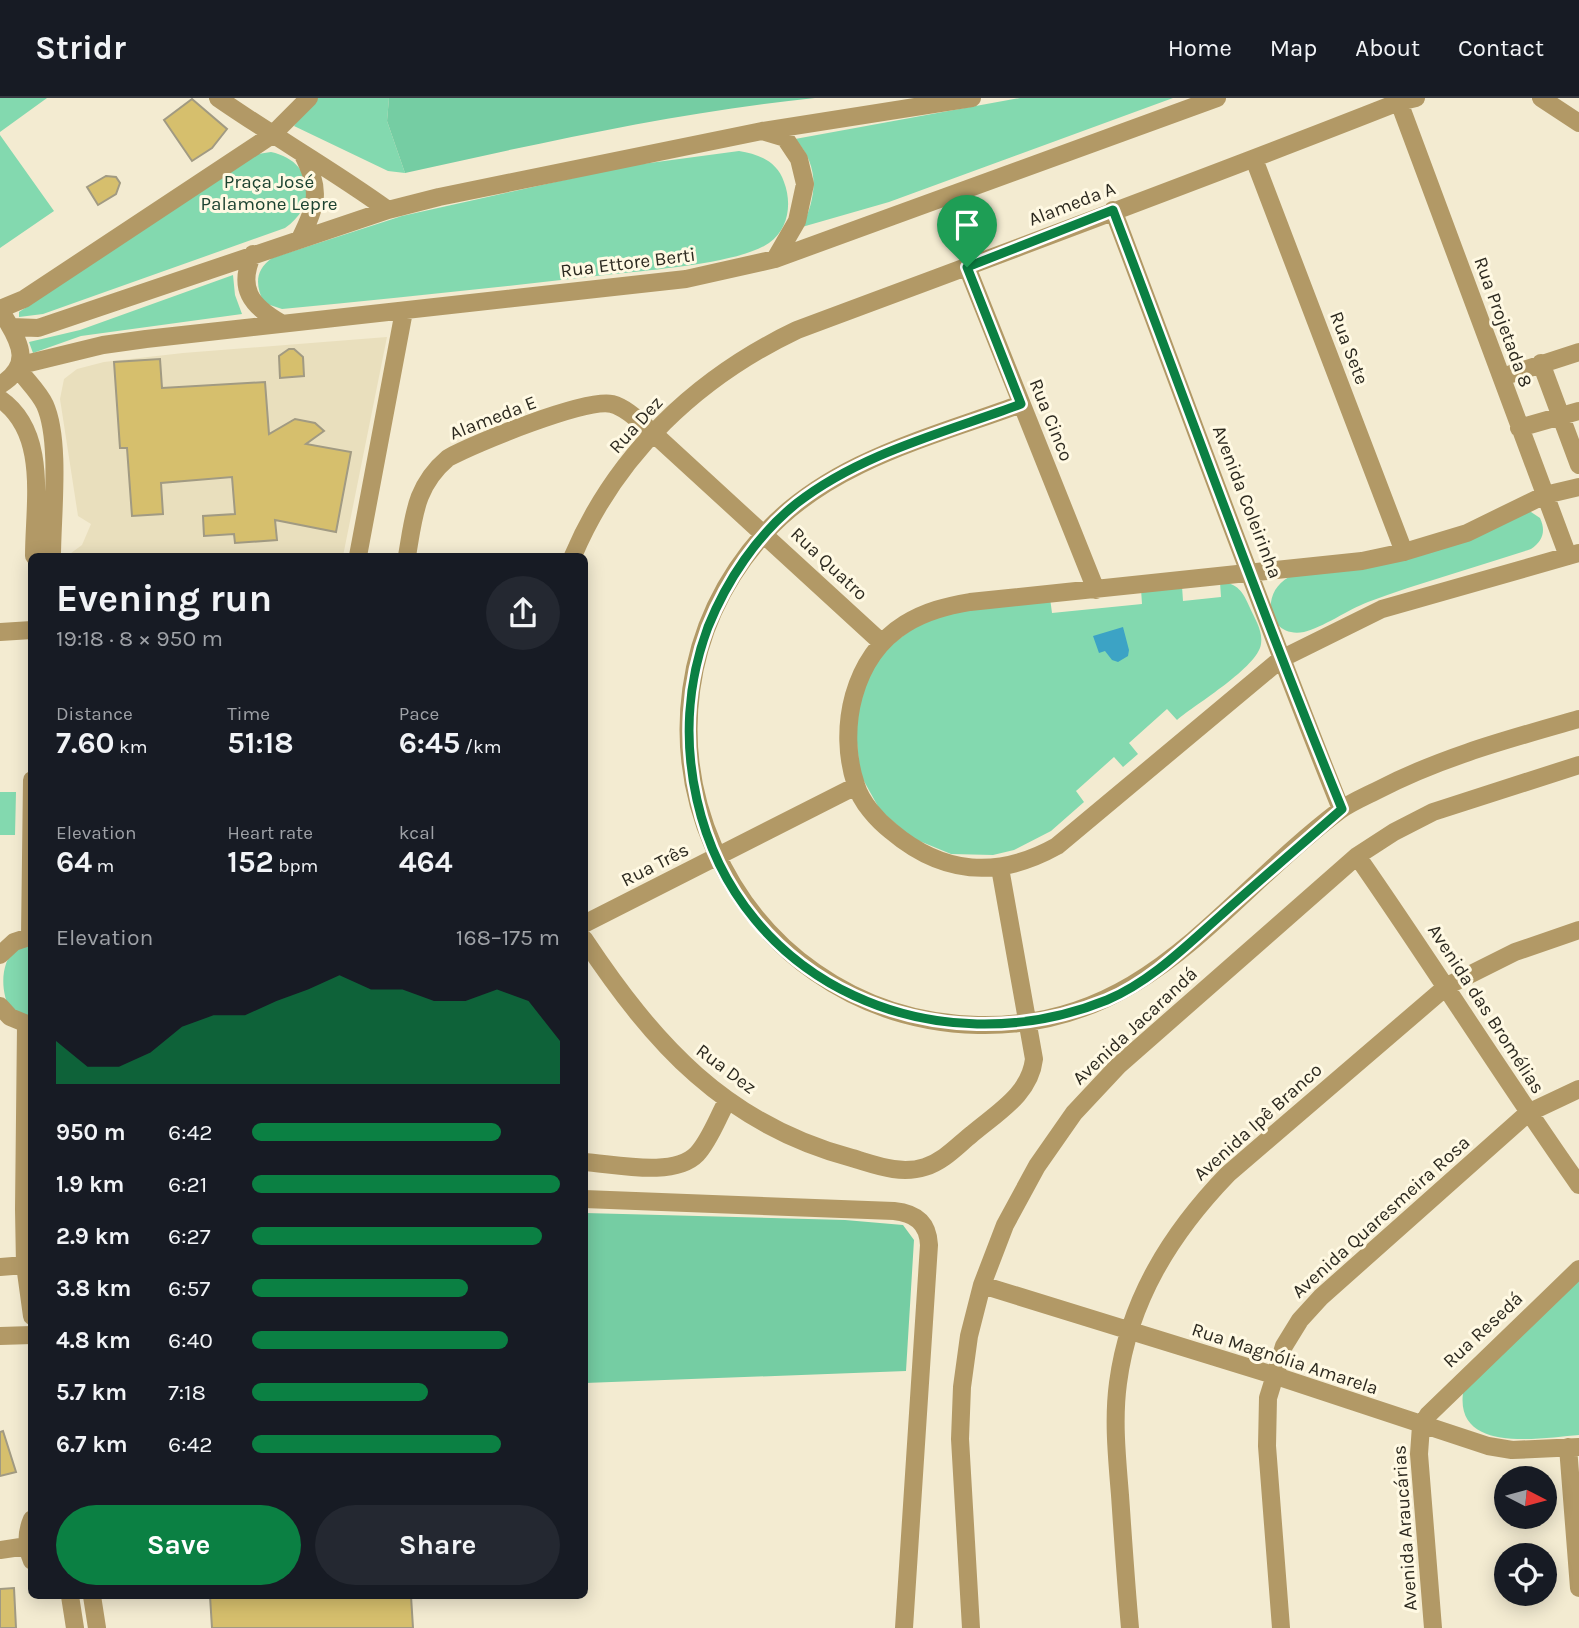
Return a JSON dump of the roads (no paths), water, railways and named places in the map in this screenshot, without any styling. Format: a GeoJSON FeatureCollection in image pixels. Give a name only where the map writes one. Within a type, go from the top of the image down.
{"type":"FeatureCollection","features":[{"type":"Feature","properties":{"kind":"street"},"geometry":{"type":"LineString","coordinates":[[218,98],[272,135],[345,179],[388,210]]}},
{"type":"Feature","properties":{"kind":"street"},"geometry":{"type":"LineString","coordinates":[[52,553],[53,451],[50,420],[44,402],[20,367],[21,351],[0,309],[24,299],[272,135],[309,98]]}},
{"type":"Feature","properties":{"kind":"street"},"geometry":{"type":"LineString","coordinates":[[11,327],[38,328],[388,210],[762,131],[972,98]]}},
{"type":"Feature","properties":{"kind":"street","name":"Rua Ettore Berti"},"geometry":{"type":"LineString","coordinates":[[20,367],[103,345],[686,279],[775,259],[1217,98]]}},
{"type":"Feature","properties":{"kind":"street"},"geometry":{"type":"LineString","coordinates":[[1541,98],[1579,123]]}},
{"type":"Feature","properties":{"kind":"street","name":"Alameda A"},"geometry":{"type":"LineString","coordinates":[[760,348],[797,330],[1408,100]]}},
{"type":"Feature","properties":{"kind":"street","name":"Rua Projetada 8"},"geometry":{"type":"LineString","coordinates":[[1408,100],[1519,428],[1545,495],[1574,554]]}},
{"type":"Feature","properties":{"kind":"street"},"geometry":{"type":"LineString","coordinates":[[762,131],[785,138],[799,159],[805,184],[797,221],[775,259]]}},
{"type":"Feature","properties":{"kind":"street"},"geometry":{"type":"LineString","coordinates":[[300,239],[311,216],[316,194],[314,177],[302,153]]}},
{"type":"Feature","properties":{"kind":"street","name":"Rua Sete"},"geometry":{"type":"LineString","coordinates":[[1254,159],[1404,552]]}},
{"type":"Feature","properties":{"kind":"street","name":"Avenida Coleirinha"},"geometry":{"type":"LineString","coordinates":[[1113,210],[1252,574],[1281,660],[1342,809]]}},
{"type":"Feature","properties":{"kind":"street"},"geometry":{"type":"LineString","coordinates":[[253,254],[247,268],[246,289],[258,310],[281,323]]}},
{"type":"Feature","properties":{"kind":"street","name":"Rua Cinco"},"geometry":{"type":"LineString","coordinates":[[967,267],[1096,590]]}},
{"type":"Feature","properties":{"kind":"street"},"geometry":{"type":"LineString","coordinates":[[359,553],[404,311]]}},
{"type":"Feature","properties":{"kind":"street","name":"Rua Dez"},"geometry":{"type":"LineString","coordinates":[[575,553],[611,486],[652,432],[699,388],[760,348]]}},
{"type":"Feature","properties":{"kind":"street"},"geometry":{"type":"LineString","coordinates":[[1502,377],[1579,352]]}},
{"type":"Feature","properties":{"kind":"street"},"geometry":{"type":"LineString","coordinates":[[1541,363],[1578,457]]}},
{"type":"Feature","properties":{"kind":"street"},"geometry":{"type":"LineString","coordinates":[[0,385],[20,367]]}},
{"type":"Feature","properties":{"kind":"street"},"geometry":{"type":"LineString","coordinates":[[0,399],[15,409],[32,441],[34,553]]}},
{"type":"Feature","properties":{"kind":"street","name":"Alameda E"},"geometry":{"type":"LineString","coordinates":[[408,553],[419,494],[434,469],[461,451],[587,404],[601,402],[627,411],[652,432]]}},
{"type":"Feature","properties":{"kind":"street"},"geometry":{"type":"LineString","coordinates":[[1021,404],[869,460],[840,475],[796,504],[765,533],[738,567],[717,605],[701,645],[691,688],[688,731],[691,774],[701,817],[716,857],[740,898],[769,935],[804,966],[844,992],[888,1010],[933,1022],[980,1025],[1054,1017],[1110,999],[1146,978],[1342,809],[1409,774],[1466,751],[1579,719]]}},
{"type":"Feature","properties":{"kind":"street"},"geometry":{"type":"LineString","coordinates":[[1519,428],[1579,411]]}},
{"type":"Feature","properties":{"kind":"street","name":"Rua Quatro"},"geometry":{"type":"LineString","coordinates":[[652,432],[882,643]]}},
{"type":"Feature","properties":{"kind":"street"},"geometry":{"type":"LineString","coordinates":[[1574,554],[1382,609],[1281,660],[1057,846],[1037,857],[1000,868],[975,869],[928,857],[907,845],[885,826],[869,808],[856,786],[848,750],[847,722],[863,674],[882,643],[903,625],[947,606],[1362,561],[1467,534],[1545,495],[1579,487]]}},
{"type":"Feature","properties":{"kind":"street"},"geometry":{"type":"LineString","coordinates":[[0,632],[28,630]]}},
{"type":"Feature","properties":{"kind":"street","name":"Avenida Jacarandá"},"geometry":{"type":"LineString","coordinates":[[971,1628],[960,1439],[961,1387],[969,1336],[982,1285],[1011,1213],[1037,1166],[1074,1113],[1118,1066],[1357,856],[1433,811],[1579,765]]}},
{"type":"Feature","properties":{"kind":"street","name":"Rua Três"},"geometry":{"type":"LineString","coordinates":[[588,922],[856,786]]}},
{"type":"Feature","properties":{"kind":"street","name":"Avenida das Bromélias"},"geometry":{"type":"LineString","coordinates":[[1357,856],[1579,1185]]}},
{"type":"Feature","properties":{"kind":"street","name":"Rua Dez"},"geometry":{"type":"LineString","coordinates":[[588,945],[649,1029],[683,1065],[727,1101],[832,1153],[890,1169],[923,1168],[943,1159],[1018,1096],[1032,1072],[1034,1059],[1000,868]]}},
{"type":"Feature","properties":{"kind":"street","name":"Avenida Ipê Branco"},"geometry":{"type":"LineString","coordinates":[[1130,1628],[1115,1432],[1118,1382],[1130,1331],[1145,1288],[1167,1246],[1195,1208],[1228,1174],[1447,986],[1515,952],[1579,930]]}},
{"type":"Feature","properties":{"kind":"street"},"geometry":{"type":"LineString","coordinates":[[0,955],[14,942],[28,937]]}},
{"type":"Feature","properties":{"kind":"street"},"geometry":{"type":"LineString","coordinates":[[0,1006],[9,1017],[28,1026]]}},
{"type":"Feature","properties":{"kind":"street"},"geometry":{"type":"LineString","coordinates":[[28,1086],[25,1265],[28,1287]]}},
{"type":"Feature","properties":{"kind":"street","name":"Avenida Quaresmeira Rosa"},"geometry":{"type":"LineString","coordinates":[[1281,1628],[1266,1422],[1273,1375],[1284,1346],[1300,1320],[1321,1297],[1528,1113],[1579,1090]]}},
{"type":"Feature","properties":{"kind":"street"},"geometry":{"type":"LineString","coordinates":[[588,1162],[666,1168],[680,1165],[699,1152],[727,1101]]}},
{"type":"Feature","properties":{"kind":"street"},"geometry":{"type":"LineString","coordinates":[[588,1199],[894,1211],[910,1213],[926,1228],[929,1245],[904,1628]]}},
{"type":"Feature","properties":{"kind":"street"},"geometry":{"type":"LineString","coordinates":[[0,1267],[25,1265]]}},
{"type":"Feature","properties":{"kind":"street","name":"Rua Resedá"},"geometry":{"type":"LineString","coordinates":[[1421,1426],[1443,1398],[1579,1269]]}},
{"type":"Feature","properties":{"kind":"street","name":"Rua Magnólia Amarela"},"geometry":{"type":"LineString","coordinates":[[982,1285],[1273,1375],[1488,1446],[1512,1450],[1573,1447]]}},
{"type":"Feature","properties":{"kind":"street"},"geometry":{"type":"LineString","coordinates":[[0,1336],[28,1335]]}},
{"type":"Feature","properties":{"kind":"street","name":"Avenida Araucárias"},"geometry":{"type":"LineString","coordinates":[[1421,1426],[1419,1454],[1433,1628]]}},
{"type":"Feature","properties":{"kind":"street"},"geometry":{"type":"LineString","coordinates":[[1573,1447],[1579,1588]]}},
{"type":"Feature","properties":{"kind":"street"},"geometry":{"type":"LineString","coordinates":[[0,1550],[28,1553]]}},
{"type":"Feature","properties":{"kind":"street"},"geometry":{"type":"LineString","coordinates":[[70,1599],[75,1628]]}},
{"type":"Feature","properties":{"kind":"street"},"geometry":{"type":"LineString","coordinates":[[92,1599],[97,1628]]}},
{"type":"Feature","properties":{"kind":"water"},"geometry":{"type":"Polygon","coordinates":[[[1123,627],[1128,656],[1118,662],[1112,660],[1105,651],[1099,653],[1093,636],[1123,627]]]}},
{"type":"Feature","properties":{"kind":"park label","name":"Praça José Palamone Lepre"},"geometry":{"type":"Point","coordinates":[269,193]}}]}
